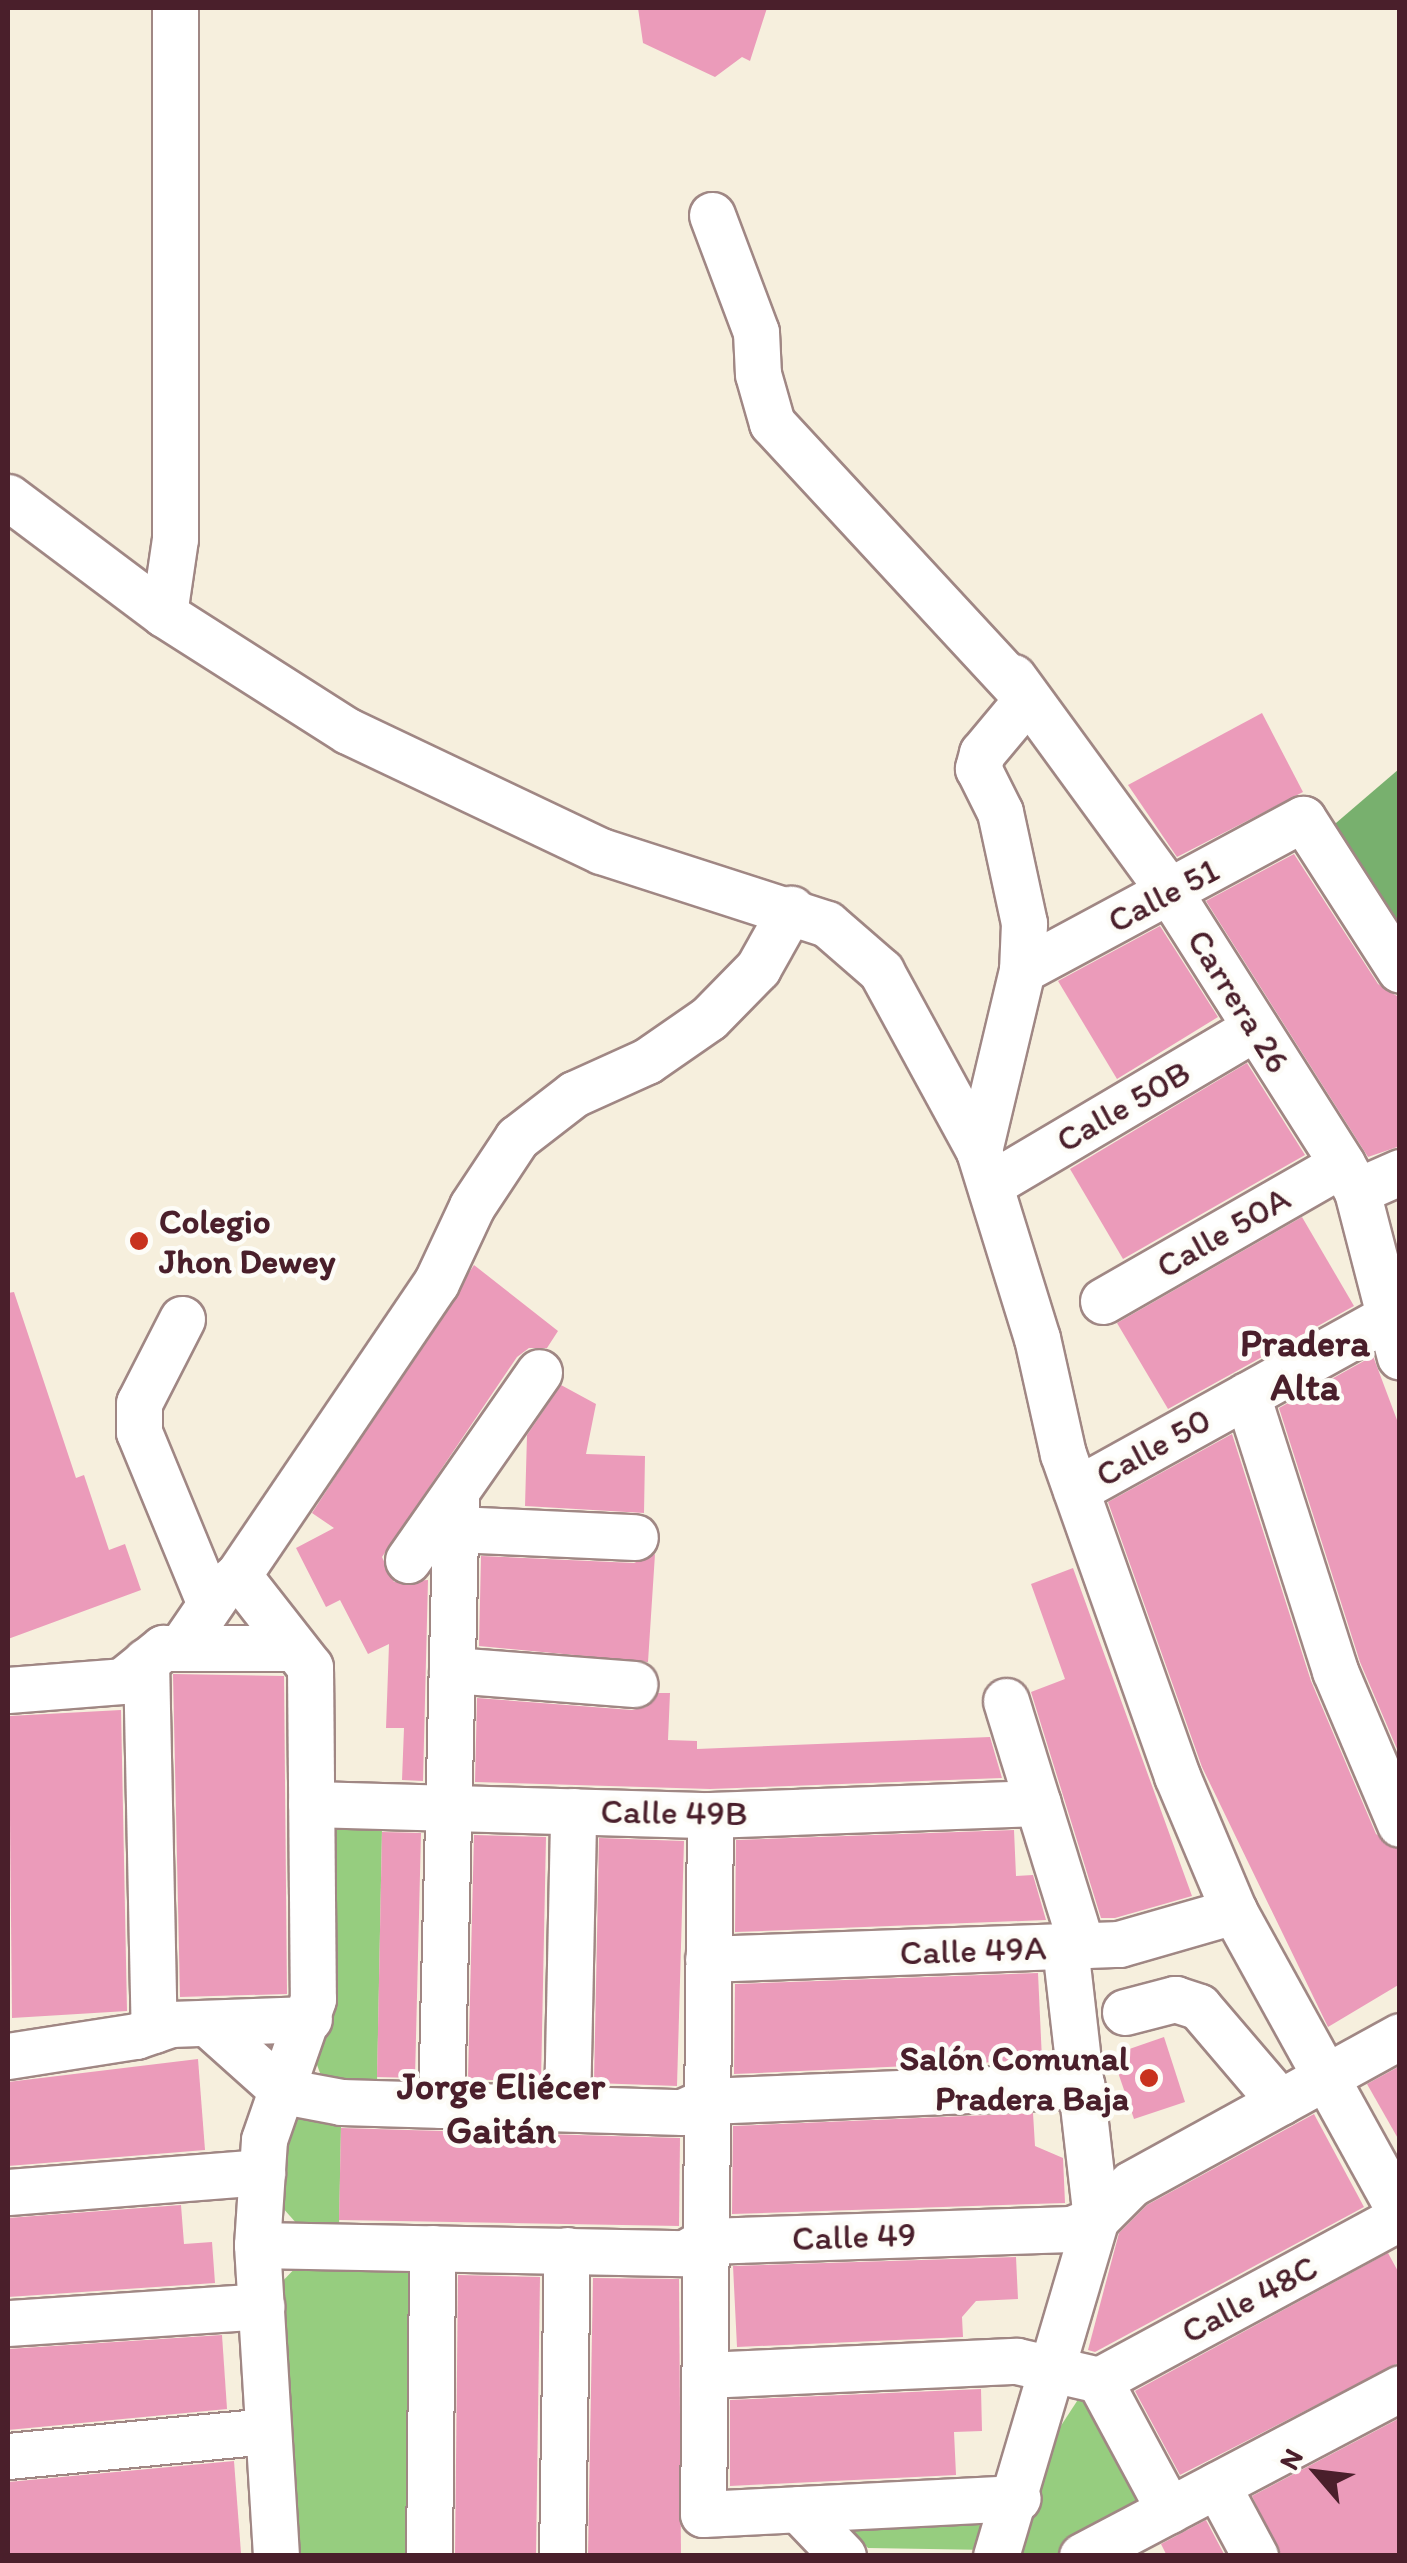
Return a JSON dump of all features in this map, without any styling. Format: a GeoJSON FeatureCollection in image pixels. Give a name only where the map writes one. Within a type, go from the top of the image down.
{"type":"FeatureCollection","features":[{"type":"Feature","properties":{"kind":"street"},"geometry":{"type":"LineString","coordinates":[[164,614],[175,540],[174,8]]}},
{"type":"Feature","properties":{"kind":"street","name":"Carrera 26"},"geometry":{"type":"LineString","coordinates":[[712,214],[756,332],[758,374],[772,424],[938,609],[1013,678],[1169,891],[1349,1178],[1394,1337]]}},
{"type":"Feature","properties":{"kind":"street"},"geometry":{"type":"LineString","coordinates":[[8,497],[164,614],[348,730],[466,791],[601,851],[827,924],[881,971],[985,1167],[1076,1490],[1177,1776],[1234,1911],[1329,2075],[1400,2215]]}},
{"type":"Feature","properties":{"kind":"street"},"geometry":{"type":"LineString","coordinates":[[985,1167],[1022,970],[1024,922],[1000,812],[978,768],[982,754],[1023,704],[1013,678]]}},
{"type":"Feature","properties":{"kind":"street","name":"Calle 51"},"geometry":{"type":"LineString","coordinates":[[1022,970],[1303,819],[1400,970]]}},
{"type":"Feature","properties":{"kind":"street"},"geometry":{"type":"LineString","coordinates":[[8,1690],[122,1680],[164,1654],[224,1589],[436,1282],[472,1206],[517,1138],[574,1094],[647,1062],[738,993],[790,909]]}},
{"type":"Feature","properties":{"kind":"street","name":"Calle 50B"},"geometry":{"type":"LineString","coordinates":[[985,1167],[1255,1028]]}},
{"type":"Feature","properties":{"kind":"street","name":"Calle 50A"},"geometry":{"type":"LineString","coordinates":[[1104,1301],[1349,1178],[1400,1172]]}},
{"type":"Feature","properties":{"kind":"street"},"geometry":{"type":"LineString","coordinates":[[182,1320],[139,1403],[138,1432],[224,1589],[310,1667],[309,2019],[264,2140],[257,2245],[276,2556]]}},
{"type":"Feature","properties":{"kind":"street","name":"Calle 50"},"geometry":{"type":"LineString","coordinates":[[1076,1490],[1247,1395],[1394,1337]]}},
{"type":"Feature","properties":{"kind":"street"},"geometry":{"type":"LineString","coordinates":[[408,1560],[456,1512],[539,1372]]}},
{"type":"Feature","properties":{"kind":"street"},"geometry":{"type":"LineString","coordinates":[[1247,1395],[1335,1671],[1400,1824]]}},
{"type":"Feature","properties":{"kind":"street"},"geometry":{"type":"LineString","coordinates":[[456,1512],[636,1537]]}},
{"type":"Feature","properties":{"kind":"street"},"geometry":{"type":"LineString","coordinates":[[440,2105],[456,1512]]}},
{"type":"Feature","properties":{"kind":"street"},"geometry":{"type":"LineString","coordinates":[[164,1654],[292,1648]]}},
{"type":"Feature","properties":{"kind":"street"},"geometry":{"type":"LineString","coordinates":[[154,2030],[164,1654]]}},
{"type":"Feature","properties":{"kind":"street"},"geometry":{"type":"LineString","coordinates":[[452,1670],[634,1684]]}},
{"type":"Feature","properties":{"kind":"street"},"geometry":{"type":"LineString","coordinates":[[996,2556],[1018,2498],[1096,2219],[1082,2085],[1074,1946],[1038,1803],[1006,1702]]}},
{"type":"Feature","properties":{"kind":"street","name":"Calle 49B"},"geometry":{"type":"LineString","coordinates":[[311,1804],[710,1815],[1038,1803]]}},
{"type":"Feature","properties":{"kind":"street"},"geometry":{"type":"LineString","coordinates":[[567,2108],[574,1811]]}},
{"type":"Feature","properties":{"kind":"street"},"geometry":{"type":"LineString","coordinates":[[710,1815],[703,2514],[1018,2498]]}},
{"type":"Feature","properties":{"kind":"street","name":"Calle 49A"},"geometry":{"type":"LineString","coordinates":[[708,1959],[1118,1944],[1234,1911]]}},
{"type":"Feature","properties":{"kind":"street"},"geometry":{"type":"LineString","coordinates":[[1125,2012],[1175,1999],[1199,2007],[1280,2102]]}},
{"type":"Feature","properties":{"kind":"street"},"geometry":{"type":"LineString","coordinates":[[8,2056],[207,2022],[309,2019]]}},
{"type":"Feature","properties":{"kind":"street"},"geometry":{"type":"LineString","coordinates":[[207,2022],[283,2091],[340,2102],[682,2112],[707,2101],[1082,2085]]}},
{"type":"Feature","properties":{"kind":"street"},"geometry":{"type":"LineString","coordinates":[[1096,2219],[1131,2184],[1400,2036]]}},
{"type":"Feature","properties":{"kind":"street"},"geometry":{"type":"LineString","coordinates":[[8,2192],[262,2172]]}},
{"type":"Feature","properties":{"kind":"street","name":"Calle 48C"},"geometry":{"type":"LineString","coordinates":[[1098,2380],[1400,2215]]}},
{"type":"Feature","properties":{"kind":"street","name":"Calle 49"},"geometry":{"type":"LineString","coordinates":[[257,2245],[685,2252],[706,2241],[1071,2229],[1096,2219]]}},
{"type":"Feature","properties":{"kind":"street"},"geometry":{"type":"LineString","coordinates":[[429,2556],[432,2248]]}},
{"type":"Feature","properties":{"kind":"street"},"geometry":{"type":"LineString","coordinates":[[562,2556],[566,2250]]}},
{"type":"Feature","properties":{"kind":"street"},"geometry":{"type":"LineString","coordinates":[[8,2323],[261,2306]]}},
{"type":"Feature","properties":{"kind":"street"},"geometry":{"type":"LineString","coordinates":[[704,2376],[1017,2361],[1098,2380],[1170,2510]]}},
{"type":"Feature","properties":{"kind":"street"},"geometry":{"type":"LineString","coordinates":[[1082,2556],[1400,2388]]}},
{"type":"Feature","properties":{"kind":"street"},"geometry":{"type":"LineString","coordinates":[[8,2456],[268,2432]]}},
{"type":"Feature","properties":{"kind":"street"},"geometry":{"type":"LineString","coordinates":[[1218,2484],[1255,2556]]}},
{"type":"Feature","properties":{"kind":"street"},"geometry":{"type":"LineString","coordinates":[[798,2509],[842,2556]]}},
{"type":"Feature","properties":{"kind":"green space"},"geometry":{"type":"Polygon","coordinates":[[[1399,769],[1399,932],[1329,829],[1399,769]]]}},
{"type":"Feature","properties":{"kind":"green space"},"geometry":{"type":"Polygon","coordinates":[[[377,1819],[382,1829],[377,2085],[356,2088],[320,2073],[313,2054],[328,1833],[338,1821],[377,1819]]]}},
{"type":"Feature","properties":{"kind":"green space"},"geometry":{"type":"Polygon","coordinates":[[[328,2116],[341,2126],[339,2228],[305,2233],[282,2207],[280,2179],[293,2119],[328,2116]]]}},
{"type":"Feature","properties":{"kind":"green space"},"geometry":{"type":"Polygon","coordinates":[[[304,2259],[418,2264],[415,2555],[292,2555],[276,2288],[304,2259]]]}},
{"type":"Feature","properties":{"kind":"green space"},"geometry":{"type":"Polygon","coordinates":[[[1081,2395],[1096,2402],[1146,2500],[1142,2509],[1054,2555],[1014,2556],[1051,2441],[1081,2395]]]}},
{"type":"Feature","properties":{"kind":"green space"},"geometry":{"type":"Polygon","coordinates":[[[997,2512],[990,2550],[868,2548],[841,2521],[997,2512]]]}},
{"type":"Feature","properties":{"kind":"building"},"geometry":{"type":"Polygon","coordinates":[[[638,8],[767,8],[750,61],[742,57],[715,77],[643,43],[638,8]]]}},
{"type":"Feature","properties":{"kind":"building"},"geometry":{"type":"Polygon","coordinates":[[[1262,713],[1303,792],[1177,857],[1128,785],[1262,713]]]}},
{"type":"Feature","properties":{"kind":"building"},"geometry":{"type":"Polygon","coordinates":[[[1294,854],[1378,984],[1400,998],[1400,1146],[1368,1157],[1206,901],[1294,854]]]}},
{"type":"Feature","properties":{"kind":"building"},"geometry":{"type":"Polygon","coordinates":[[[1160,926],[1218,1017],[1117,1079],[1058,981],[1160,926]]]}},
{"type":"Feature","properties":{"kind":"building"},"geometry":{"type":"Polygon","coordinates":[[[1247,1063],[1305,1155],[1123,1259],[1070,1169],[1247,1063]]]}},
{"type":"Feature","properties":{"kind":"building"},"geometry":{"type":"Polygon","coordinates":[[[1302,1217],[1354,1306],[1168,1409],[1117,1323],[1302,1217]]]}},
{"type":"Feature","properties":{"kind":"building"},"geometry":{"type":"Polygon","coordinates":[[[474,1265],[558,1331],[547,1348],[529,1348],[517,1357],[382,1557],[394,1582],[428,1580],[423,1781],[402,1780],[404,1728],[386,1728],[389,1644],[368,1654],[340,1600],[326,1607],[296,1548],[334,1528],[312,1513],[474,1265]]]}},
{"type":"Feature","properties":{"kind":"building"},"geometry":{"type":"Polygon","coordinates":[[[14,1292],[76,1478],[84,1475],[109,1550],[125,1544],[141,1590],[8,1639],[8,1293],[14,1292]]]}},
{"type":"Feature","properties":{"kind":"building"},"geometry":{"type":"Polygon","coordinates":[[[1373,1356],[1400,1428],[1400,1756],[1360,1662],[1279,1408],[1373,1356]]]}},
{"type":"Feature","properties":{"kind":"building"},"geometry":{"type":"Polygon","coordinates":[[[561,1385],[596,1404],[586,1454],[645,1456],[644,1513],[525,1506],[527,1435],[561,1385]]]}},
{"type":"Feature","properties":{"kind":"building"},"geometry":{"type":"Polygon","coordinates":[[[1232,1434],[1311,1681],[1376,1834],[1400,1850],[1400,1984],[1328,2027],[1202,1767],[1108,1502],[1232,1434]]]}},
{"type":"Feature","properties":{"kind":"building"},"geometry":{"type":"Polygon","coordinates":[[[655,1554],[648,1662],[479,1646],[481,1556],[634,1563],[655,1554]]]}},
{"type":"Feature","properties":{"kind":"building"},"geometry":{"type":"Polygon","coordinates":[[[1073,1568],[1192,1896],[1115,1918],[1101,1918],[1031,1692],[1065,1679],[1031,1584],[1073,1568]]]}},
{"type":"Feature","properties":{"kind":"building"},"geometry":{"type":"Polygon","coordinates":[[[173,1674],[284,1676],[287,1994],[180,1997],[173,1674]]]}},
{"type":"Feature","properties":{"kind":"building"},"geometry":{"type":"Polygon","coordinates":[[[658,1693],[670,1693],[668,1740],[697,1741],[697,1749],[990,1737],[1002,1778],[710,1789],[475,1782],[477,1698],[632,1710],[646,1707],[658,1693]]]}},
{"type":"Feature","properties":{"kind":"building"},"geometry":{"type":"Polygon","coordinates":[[[121,1710],[127,2011],[12,2018],[9,1716],[121,1710]]]}},
{"type":"Feature","properties":{"kind":"building"},"geometry":{"type":"Polygon","coordinates":[[[1014,1830],[1016,1876],[1033,1875],[1046,1920],[735,1932],[736,1840],[1014,1830]]]}},
{"type":"Feature","properties":{"kind":"building"},"geometry":{"type":"Polygon","coordinates":[[[382,1832],[421,1833],[415,2078],[377,2077],[382,1832]]]}},
{"type":"Feature","properties":{"kind":"building"},"geometry":{"type":"Polygon","coordinates":[[[474,1835],[546,1837],[541,2082],[468,2079],[474,1835]]]}},
{"type":"Feature","properties":{"kind":"building"},"geometry":{"type":"Polygon","coordinates":[[[599,1838],[684,1841],[677,2086],[594,2083],[599,1838]]]}},
{"type":"Feature","properties":{"kind":"building"},"geometry":{"type":"Polygon","coordinates":[[[1038,1973],[1042,2060],[734,2074],[735,1984],[1038,1973]]]}},
{"type":"Feature","properties":{"kind":"building","name":"Salón Comunal Pradera Baja"},"geometry":{"type":"Polygon","coordinates":[[[1164,2037],[1185,2102],[1134,2119],[1112,2055],[1164,2037]]]}},
{"type":"Feature","properties":{"kind":"building"},"geometry":{"type":"Polygon","coordinates":[[[198,2059],[205,2150],[8,2166],[8,2082],[198,2059]]]}},
{"type":"Feature","properties":{"kind":"building"},"geometry":{"type":"Polygon","coordinates":[[[1400,2066],[1400,2142],[1367,2084],[1400,2066]]]}},
{"type":"Feature","properties":{"kind":"building"},"geometry":{"type":"Polygon","coordinates":[[[1033,2113],[1035,2146],[1063,2158],[1065,2203],[732,2214],[733,2126],[1033,2113]]]}},
{"type":"Feature","properties":{"kind":"building"},"geometry":{"type":"Polygon","coordinates":[[[1314,2114],[1364,2207],[1095,2352],[1088,2350],[1119,2233],[1147,2205],[1314,2114]]]}},
{"type":"Feature","properties":{"kind":"building"},"geometry":{"type":"Polygon","coordinates":[[[341,2128],[680,2138],[679,2226],[339,2220],[341,2128]]]}},
{"type":"Feature","properties":{"kind":"building"},"geometry":{"type":"Polygon","coordinates":[[[181,2205],[184,2244],[212,2242],[215,2283],[8,2297],[8,2218],[181,2205]]]}},
{"type":"Feature","properties":{"kind":"building"},"geometry":{"type":"Polygon","coordinates":[[[1388,2253],[1400,2275],[1400,2362],[1180,2475],[1135,2391],[1388,2253]]]}},
{"type":"Feature","properties":{"kind":"building"},"geometry":{"type":"Polygon","coordinates":[[[1016,2257],[1018,2299],[976,2301],[962,2317],[963,2337],[737,2347],[733,2266],[1016,2257]]]}},
{"type":"Feature","properties":{"kind":"building"},"geometry":{"type":"Polygon","coordinates":[[[458,2275],[540,2277],[536,2556],[455,2556],[458,2275]]]}},
{"type":"Feature","properties":{"kind":"building"},"geometry":{"type":"Polygon","coordinates":[[[593,2278],[679,2279],[681,2556],[588,2556],[593,2278]]]}},
{"type":"Feature","properties":{"kind":"building"},"geometry":{"type":"Polygon","coordinates":[[[222,2335],[227,2409],[8,2430],[8,2349],[222,2335]]]}},
{"type":"Feature","properties":{"kind":"building"},"geometry":{"type":"Polygon","coordinates":[[[981,2389],[982,2431],[954,2432],[956,2475],[730,2486],[730,2400],[981,2389]]]}},
{"type":"Feature","properties":{"kind":"building"},"geometry":{"type":"Polygon","coordinates":[[[1400,2418],[1400,2556],[1281,2556],[1252,2496],[1400,2418]]]}},
{"type":"Feature","properties":{"kind":"building"},"geometry":{"type":"Polygon","coordinates":[[[234,2461],[241,2553],[8,2556],[8,2482],[234,2461]]]}},
{"type":"Feature","properties":{"kind":"building"},"geometry":{"type":"Polygon","coordinates":[[[1206,2520],[1225,2556],[1167,2556],[1161,2544],[1206,2520]]]}},
{"type":"Feature","properties":{"kind":"place","name":"Colegio Jhon Dewey"},"geometry":{"type":"Point","coordinates":[139,1241]}},
{"type":"Feature","properties":{"kind":"place","name":"Salón Comunal Pradera Baja"},"geometry":{"type":"Point","coordinates":[1149,2078]}},
{"type":"Feature","properties":{"kind":"district","name":"Pradera Alta"},"geometry":{"type":"Point","coordinates":[1305,1366]}},
{"type":"Feature","properties":{"kind":"district","name":"Jorge Eliécer Gaitán"},"geometry":{"type":"Point","coordinates":[501,2109]}}]}
